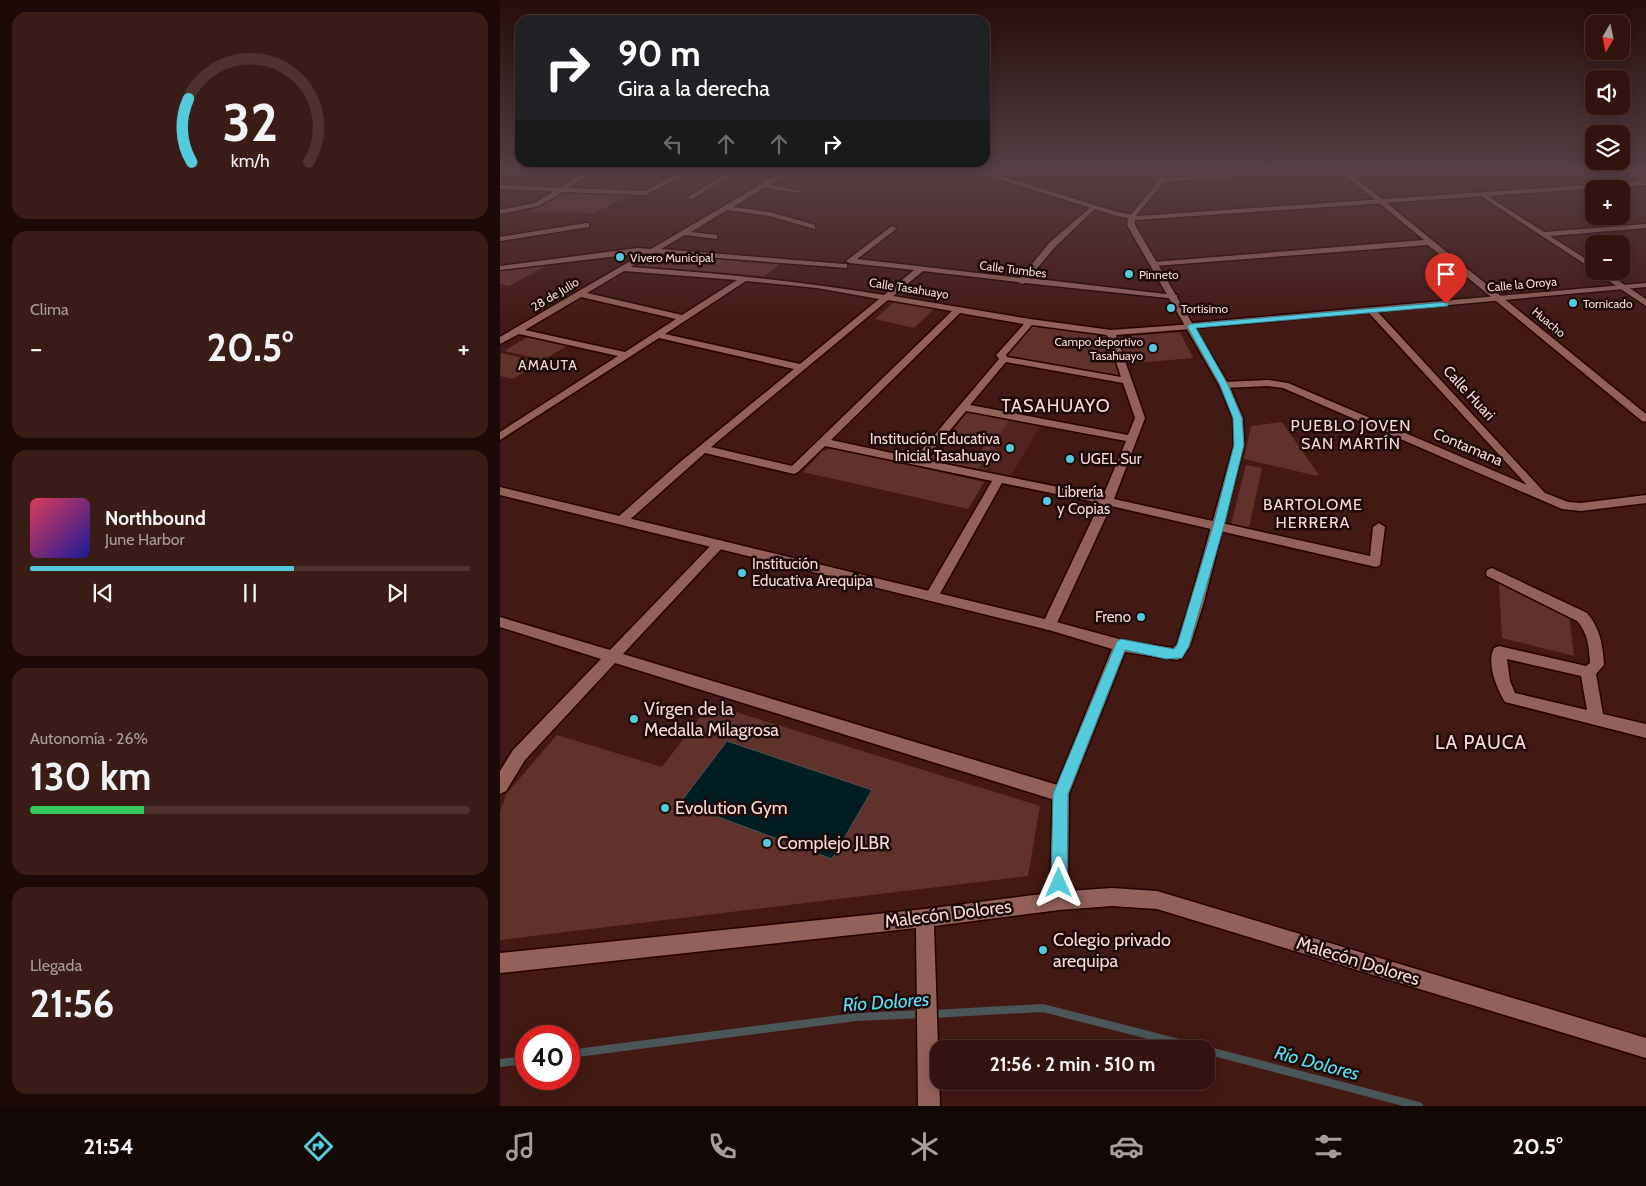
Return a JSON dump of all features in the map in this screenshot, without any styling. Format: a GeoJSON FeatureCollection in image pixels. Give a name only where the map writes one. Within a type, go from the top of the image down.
{"type":"FeatureCollection","features":[{"type":"Feature","properties":{"kind":"street","name":"28 de Julio"},"geometry":{"type":"LineString","coordinates":[[500,341],[705,222]]}},
{"type":"Feature","properties":{"kind":"street"},"geometry":{"type":"LineString","coordinates":[[795,222],[812,227]]}},
{"type":"Feature","properties":{"kind":"street"},"geometry":{"type":"LineString","coordinates":[[1022,282],[1052,245],[1078,222]]}},
{"type":"Feature","properties":{"kind":"street"},"geometry":{"type":"LineString","coordinates":[[500,491],[1121,644],[1166,654],[1177,654],[1183,646],[1219,526],[1239,445],[1238,418],[1224,385],[1131,225],[1131,222]]}},
{"type":"Feature","properties":{"kind":"street","name":"Huacho"},"geometry":{"type":"LineString","coordinates":[[1406,222],[1646,419]]}},
{"type":"Feature","properties":{"kind":"street"},"geometry":{"type":"LineString","coordinates":[[1523,222],[1585,262]]}},
{"type":"Feature","properties":{"kind":"street"},"geometry":{"type":"LineString","coordinates":[[500,239],[586,226]]}},
{"type":"Feature","properties":{"kind":"street"},"geometry":{"type":"LineString","coordinates":[[1541,234],[1646,226]]}},
{"type":"Feature","properties":{"kind":"street"},"geometry":{"type":"LineString","coordinates":[[847,263],[892,228]]}},
{"type":"Feature","properties":{"kind":"street"},"geometry":{"type":"LineString","coordinates":[[686,233],[714,237]]}},
{"type":"Feature","properties":{"kind":"street"},"geometry":{"type":"LineString","coordinates":[[1154,264],[1432,242]]}},
{"type":"Feature","properties":{"kind":"street","name":"Calle Tumbes"},"geometry":{"type":"LineString","coordinates":[[500,268],[632,250],[656,250],[921,269],[1174,298]]}},
{"type":"Feature","properties":{"kind":"street","name":"Calle Tasahuayo"},"geometry":{"type":"LineString","coordinates":[[623,269],[745,278],[887,297],[1030,322],[1111,333],[1191,326]]}},
{"type":"Feature","properties":{"kind":"street"},"geometry":{"type":"LineString","coordinates":[[622,520],[800,368],[921,269]]}},
{"type":"Feature","properties":{"kind":"street"},"geometry":{"type":"LineString","coordinates":[[500,437],[745,278]]}},
{"type":"Feature","properties":{"kind":"street"},"geometry":{"type":"LineString","coordinates":[[1611,280],[1646,303]]}},
{"type":"Feature","properties":{"kind":"street","name":"Calle la Oroya"},"geometry":{"type":"LineString","coordinates":[[1191,326],[1646,285]]}},
{"type":"Feature","properties":{"kind":"street"},"geometry":{"type":"LineString","coordinates":[[580,294],[684,318]]}},
{"type":"Feature","properties":{"kind":"street"},"geometry":{"type":"LineString","coordinates":[[704,449],[794,470],[959,309]]}},
{"type":"Feature","properties":{"kind":"street","name":"Calle Huari"},"geometry":{"type":"LineString","coordinates":[[1372,311],[1543,495]]}},
{"type":"Feature","properties":{"kind":"street"},"geometry":{"type":"LineString","coordinates":[[1004,359],[1001,355],[1030,322]]}},
{"type":"Feature","properties":{"kind":"street"},"geometry":{"type":"LineString","coordinates":[[518,331],[625,355]]}},
{"type":"Feature","properties":{"kind":"street"},"geometry":{"type":"LineString","coordinates":[[1049,625],[1107,502],[1140,418],[1111,333]]}},
{"type":"Feature","properties":{"kind":"street"},"geometry":{"type":"LineString","coordinates":[[657,335],[800,368]]}},
{"type":"Feature","properties":{"kind":"street"},"geometry":{"type":"LineString","coordinates":[[1004,359],[1127,381]]}},
{"type":"Feature","properties":{"kind":"street"},"geometry":{"type":"LineString","coordinates":[[917,462],[1004,359]]}},
{"type":"Feature","properties":{"kind":"street","name":"Contamana"},"geometry":{"type":"LineString","coordinates":[[1224,385],[1268,383],[1285,385],[1566,506],[1581,508],[1646,499]]}},
{"type":"Feature","properties":{"kind":"street"},"geometry":{"type":"LineString","coordinates":[[962,407],[1132,439]]}},
{"type":"Feature","properties":{"kind":"street"},"geometry":{"type":"LineString","coordinates":[[823,442],[1219,526],[1376,562],[1379,527]]}},
{"type":"Feature","properties":{"kind":"street"},"geometry":{"type":"LineString","coordinates":[[932,596],[999,479]]}},
{"type":"Feature","properties":{"kind":"street"},"geometry":{"type":"LineString","coordinates":[[500,786],[520,755],[719,544]]}},
{"type":"Feature","properties":{"kind":"street"},"geometry":{"type":"LineString","coordinates":[[1492,573],[1572,610],[1588,622],[1595,642],[1597,665],[1588,672]]}},
{"type":"Feature","properties":{"kind":"street"},"geometry":{"type":"LineString","coordinates":[[500,622],[1060,794]]}},
{"type":"Feature","properties":{"kind":"street"},"geometry":{"type":"LineString","coordinates":[[1059,901],[1060,794],[1121,644]]}},
{"type":"Feature","properties":{"kind":"street"},"geometry":{"type":"LineString","coordinates":[[1588,672],[1498,652],[1500,676],[1504,689],[1510,698],[1646,731]]}},
{"type":"Feature","properties":{"kind":"street"},"geometry":{"type":"LineString","coordinates":[[1588,672],[1596,719]]}},
{"type":"Feature","properties":{"kind":"street","name":"Malecón Dolores"},"geometry":{"type":"LineString","coordinates":[[500,963],[924,918],[1059,901],[1112,897],[1157,900],[1646,1048]]}},
{"type":"Feature","properties":{"kind":"street"},"geometry":{"type":"LineString","coordinates":[[924,918],[927,968],[929,1106]]}},
{"type":"Feature","properties":{"kind":"shaded area"},"geometry":{"type":"Polygon","coordinates":[[[661,252],[781,263],[765,276],[637,266],[661,252]]]}},
{"type":"Feature","properties":{"kind":"shaded area"},"geometry":{"type":"Polygon","coordinates":[[[550,264],[509,286],[500,284],[500,270],[550,264]]]}},
{"type":"Feature","properties":{"kind":"shaded area"},"geometry":{"type":"Polygon","coordinates":[[[895,301],[935,308],[914,328],[875,319],[895,301]]]}},
{"type":"Feature","properties":{"kind":"shaded area"},"geometry":{"type":"Polygon","coordinates":[[[1031,324],[1108,335],[1122,376],[1004,355],[1031,324]]]}},
{"type":"Feature","properties":{"kind":"shaded area","name":"Campo deportivo Tasahuayo"},"geometry":{"type":"Polygon","coordinates":[[[1180,332],[1193,358],[1125,364],[1115,337],[1180,332]]]}},
{"type":"Feature","properties":{"kind":"shaded area"},"geometry":{"type":"Polygon","coordinates":[[[529,336],[568,345],[544,360],[504,351],[529,336]]]}},
{"type":"Feature","properties":{"kind":"shaded area"},"geometry":{"type":"Polygon","coordinates":[[[501,353],[541,362],[513,379],[500,376],[501,353]]]}},
{"type":"Feature","properties":{"kind":"shaded area"},"geometry":{"type":"Polygon","coordinates":[[[967,412],[1010,420],[978,469],[929,459],[935,452],[975,460],[984,446],[947,438],[967,412]]]}},
{"type":"Feature","properties":{"kind":"shaded area","name":"Institución Educativa Inicial Tasahuayo"},"geometry":{"type":"Polygon","coordinates":[[[1010,420],[1040,426],[1011,476],[978,469],[1010,420]]]}},
{"type":"Feature","properties":{"kind":"shaded area"},"geometry":{"type":"Polygon","coordinates":[[[1282,422],[1319,475],[1244,459],[1251,426],[1282,422]]]}},
{"type":"Feature","properties":{"kind":"shaded area"},"geometry":{"type":"Polygon","coordinates":[[[833,448],[984,482],[968,509],[803,472],[822,451],[833,448]]]}},
{"type":"Feature","properties":{"kind":"shaded area"},"geometry":{"type":"Polygon","coordinates":[[[1246,465],[1262,468],[1249,527],[1231,524],[1246,465]]]}},
{"type":"Feature","properties":{"kind":"shaded area"},"geometry":{"type":"Polygon","coordinates":[[[1499,583],[1569,615],[1574,656],[1502,638],[1499,583]]]}},
{"type":"Feature","properties":{"kind":"shaded area","name":"Complejo JLBR"},"geometry":{"type":"Polygon","coordinates":[[[710,704],[1040,806],[1028,876],[500,940],[500,811],[507,793],[557,735],[662,767],[710,704]]]}},
{"type":"Feature","properties":{"kind":"water"},"geometry":{"type":"Polygon","coordinates":[[[727,741],[872,790],[832,859],[680,803],[727,741]]]}},
{"type":"Feature","properties":{"kind":"waterway","name":"Río Dolores"},"geometry":{"type":"LineString","coordinates":[[932,1014],[1043,1008],[1168,1040]]}},
{"type":"Feature","properties":{"kind":"waterway","name":"Río Dolores"},"geometry":{"type":"LineString","coordinates":[[580,1053],[856,1017],[923,1014]]}},
{"type":"Feature","properties":{"kind":"waterway","name":"Río Dolores"},"geometry":{"type":"LineString","coordinates":[[1215,1052],[1419,1106]]}},
{"type":"Feature","properties":{"kind":"waterway","name":"Río Dolores"},"geometry":{"type":"LineString","coordinates":[[500,1063],[515,1061]]}},
{"type":"Feature","properties":{"kind":"place","name":"Vivero Municipal"},"geometry":{"type":"Point","coordinates":[620,257]}},
{"type":"Feature","properties":{"kind":"place","name":"Pinneto"},"geometry":{"type":"Point","coordinates":[1129,274]}},
{"type":"Feature","properties":{"kind":"place","name":"Tornicado"},"geometry":{"type":"Point","coordinates":[1573,303]}},
{"type":"Feature","properties":{"kind":"place","name":"Tortisimo"},"geometry":{"type":"Point","coordinates":[1171,308]}},
{"type":"Feature","properties":{"kind":"place","name":"Campo deportivo Tasahuayo"},"geometry":{"type":"Point","coordinates":[1153,348]}},
{"type":"Feature","properties":{"kind":"place","name":"Institución Educativa Inicial Tasahuayo"},"geometry":{"type":"Point","coordinates":[1010,448]}},
{"type":"Feature","properties":{"kind":"place","name":"UGEL Sur"},"geometry":{"type":"Point","coordinates":[1070,459]}},
{"type":"Feature","properties":{"kind":"place","name":"Librería y Copias"},"geometry":{"type":"Point","coordinates":[1047,501]}},
{"type":"Feature","properties":{"kind":"place","name":"Institución Educativa Arequipa"},"geometry":{"type":"Point","coordinates":[742,573]}},
{"type":"Feature","properties":{"kind":"place","name":"Freno"},"geometry":{"type":"Point","coordinates":[1141,617]}},
{"type":"Feature","properties":{"kind":"place","name":"Vírgen de la Medalla Milagrosa"},"geometry":{"type":"Point","coordinates":[634,719]}},
{"type":"Feature","properties":{"kind":"place","name":"Evolution Gym"},"geometry":{"type":"Point","coordinates":[665,808]}},
{"type":"Feature","properties":{"kind":"place","name":"Complejo JLBR"},"geometry":{"type":"Point","coordinates":[767,843]}},
{"type":"Feature","properties":{"kind":"place","name":"Colegio privado arequipa"},"geometry":{"type":"Point","coordinates":[1043,950]}},
{"type":"Feature","properties":{"kind":"district","name":"AMAUTA"},"geometry":{"type":"Point","coordinates":[548,365]}},
{"type":"Feature","properties":{"kind":"district","name":"TASAHUAYO"},"geometry":{"type":"Point","coordinates":[1056,406]}},
{"type":"Feature","properties":{"kind":"district","name":"PUEBLO JOVEN SAN MARTÍN"},"geometry":{"type":"Point","coordinates":[1351,434]}},
{"type":"Feature","properties":{"kind":"district","name":"BARTOLOME HERRERA"},"geometry":{"type":"Point","coordinates":[1313,513]}},
{"type":"Feature","properties":{"kind":"district","name":"LA PAUCA"},"geometry":{"type":"Point","coordinates":[1481,742]}},
{"type":"Feature","properties":{"kind":"route"},"geometry":{"type":"LineString","coordinates":[[1059,883],[1060,794],[1121,644],[1166,654],[1177,654],[1183,646],[1219,526],[1239,445],[1238,418],[1224,385],[1191,326],[1446,304]]}}]}
